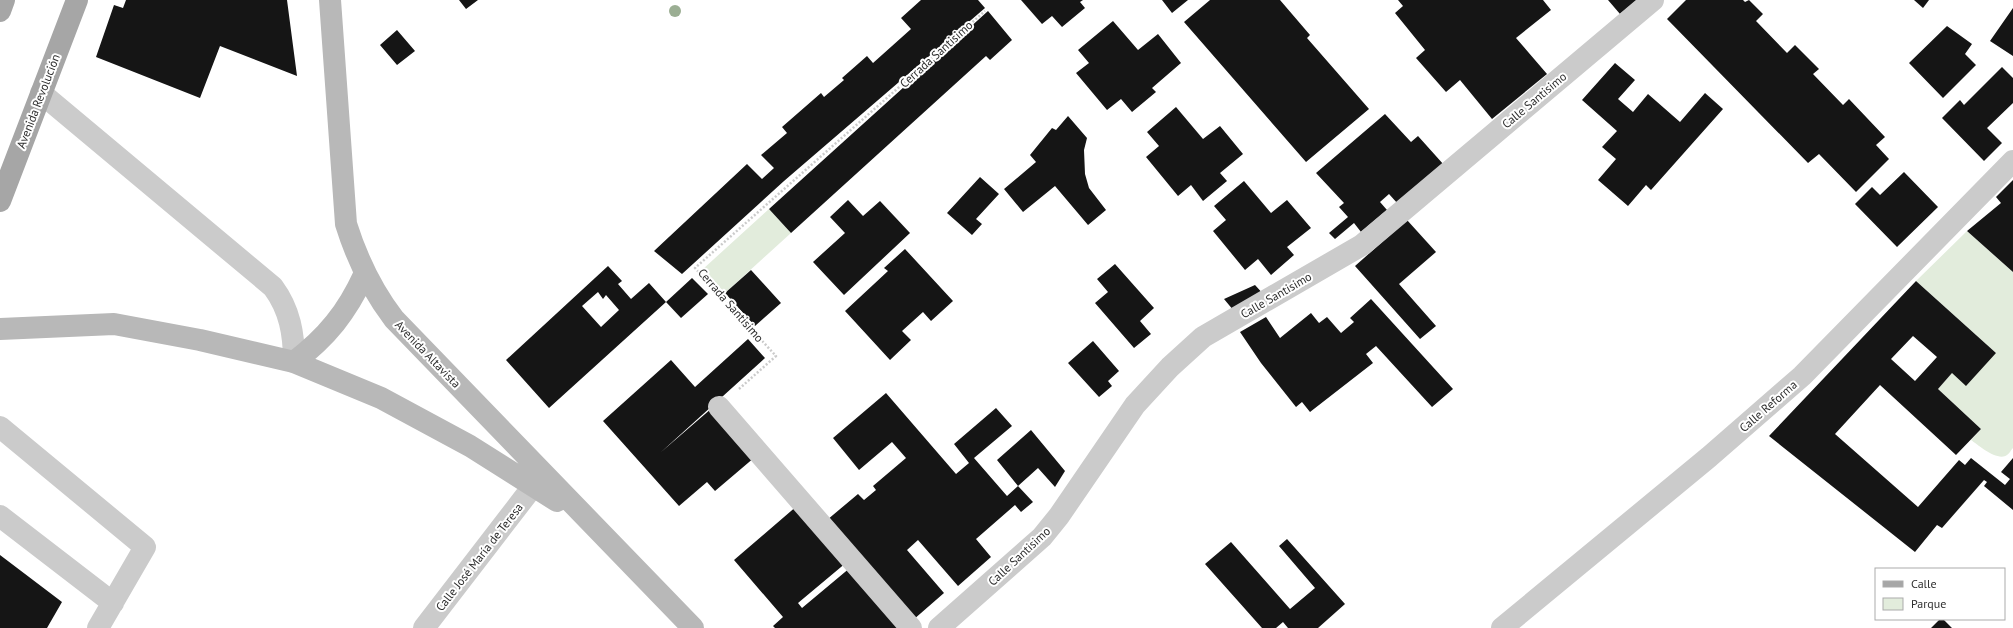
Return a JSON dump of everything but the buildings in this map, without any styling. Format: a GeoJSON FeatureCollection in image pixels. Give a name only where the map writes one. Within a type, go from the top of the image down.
{"type":"FeatureCollection","features":[{"type":"Feature","properties":{"kind":"main road"},"geometry":{"type":"LineString","coordinates":[[0,11],[4,0]]}},
{"type":"Feature","properties":{"kind":"main road","name":"Avenida Revolución"},"geometry":{"type":"LineString","coordinates":[[0,201],[76,0]]}},
{"type":"Feature","properties":{"kind":"main road","name":"Avenida Altavista"},"geometry":{"type":"LineString","coordinates":[[330,0],[346,224],[364,275],[378,298],[394,319],[693,628]]}},
{"type":"Feature","properties":{"kind":"main road"},"geometry":{"type":"LineString","coordinates":[[294,362],[314,347],[330,331],[355,295],[364,275]]}},
{"type":"Feature","properties":{"kind":"main road"},"geometry":{"type":"LineString","coordinates":[[0,329],[114,324],[200,340],[294,362],[381,398],[470,446],[590,522]]}},
{"type":"Feature","properties":{"kind":"street","name":"Calle Santisimo"},"geometry":{"type":"LineString","coordinates":[[939,628],[1042,537],[1059,516],[1135,405],[1170,367],[1203,337],[1362,246],[1653,0]]}},
{"type":"Feature","properties":{"kind":"street"},"geometry":{"type":"LineString","coordinates":[[41,93],[272,287],[281,298],[290,321],[294,341],[294,362]]}},
{"type":"Feature","properties":{"kind":"street","name":"Calle Reforma"},"geometry":{"type":"LineString","coordinates":[[1502,628],[1709,457],[1802,376],[2013,161]]}},
{"type":"Feature","properties":{"kind":"street"},"geometry":{"type":"LineString","coordinates":[[719,407],[911,628]]}},
{"type":"Feature","properties":{"kind":"street"},"geometry":{"type":"LineString","coordinates":[[0,426],[146,547],[98,628]]}},
{"type":"Feature","properties":{"kind":"street","name":"Calle José María de Teresa"},"geometry":{"type":"LineString","coordinates":[[424,628],[534,486]]}},
{"type":"Feature","properties":{"kind":"street"},"geometry":{"type":"LineString","coordinates":[[0,516],[113,603]]}},
{"type":"Feature","properties":{"kind":"path","name":"Cerrada Santisimo"},"geometry":{"type":"LineString","coordinates":[[719,407],[776,356],[695,268],[985,11]]}},
{"type":"Feature","properties":{"kind":"green space"},"geometry":{"type":"Polygon","coordinates":[[[769,209],[791,233],[725,293],[703,269],[769,209]]]}},
{"type":"Feature","properties":{"kind":"green space"},"geometry":{"type":"Polygon","coordinates":[[[1967,231],[2013,272],[2013,448],[2003,457],[1988,452],[1971,440],[1981,429],[1938,389],[1952,373],[1996,353],[1916,281],[1967,231]]]}}]}
